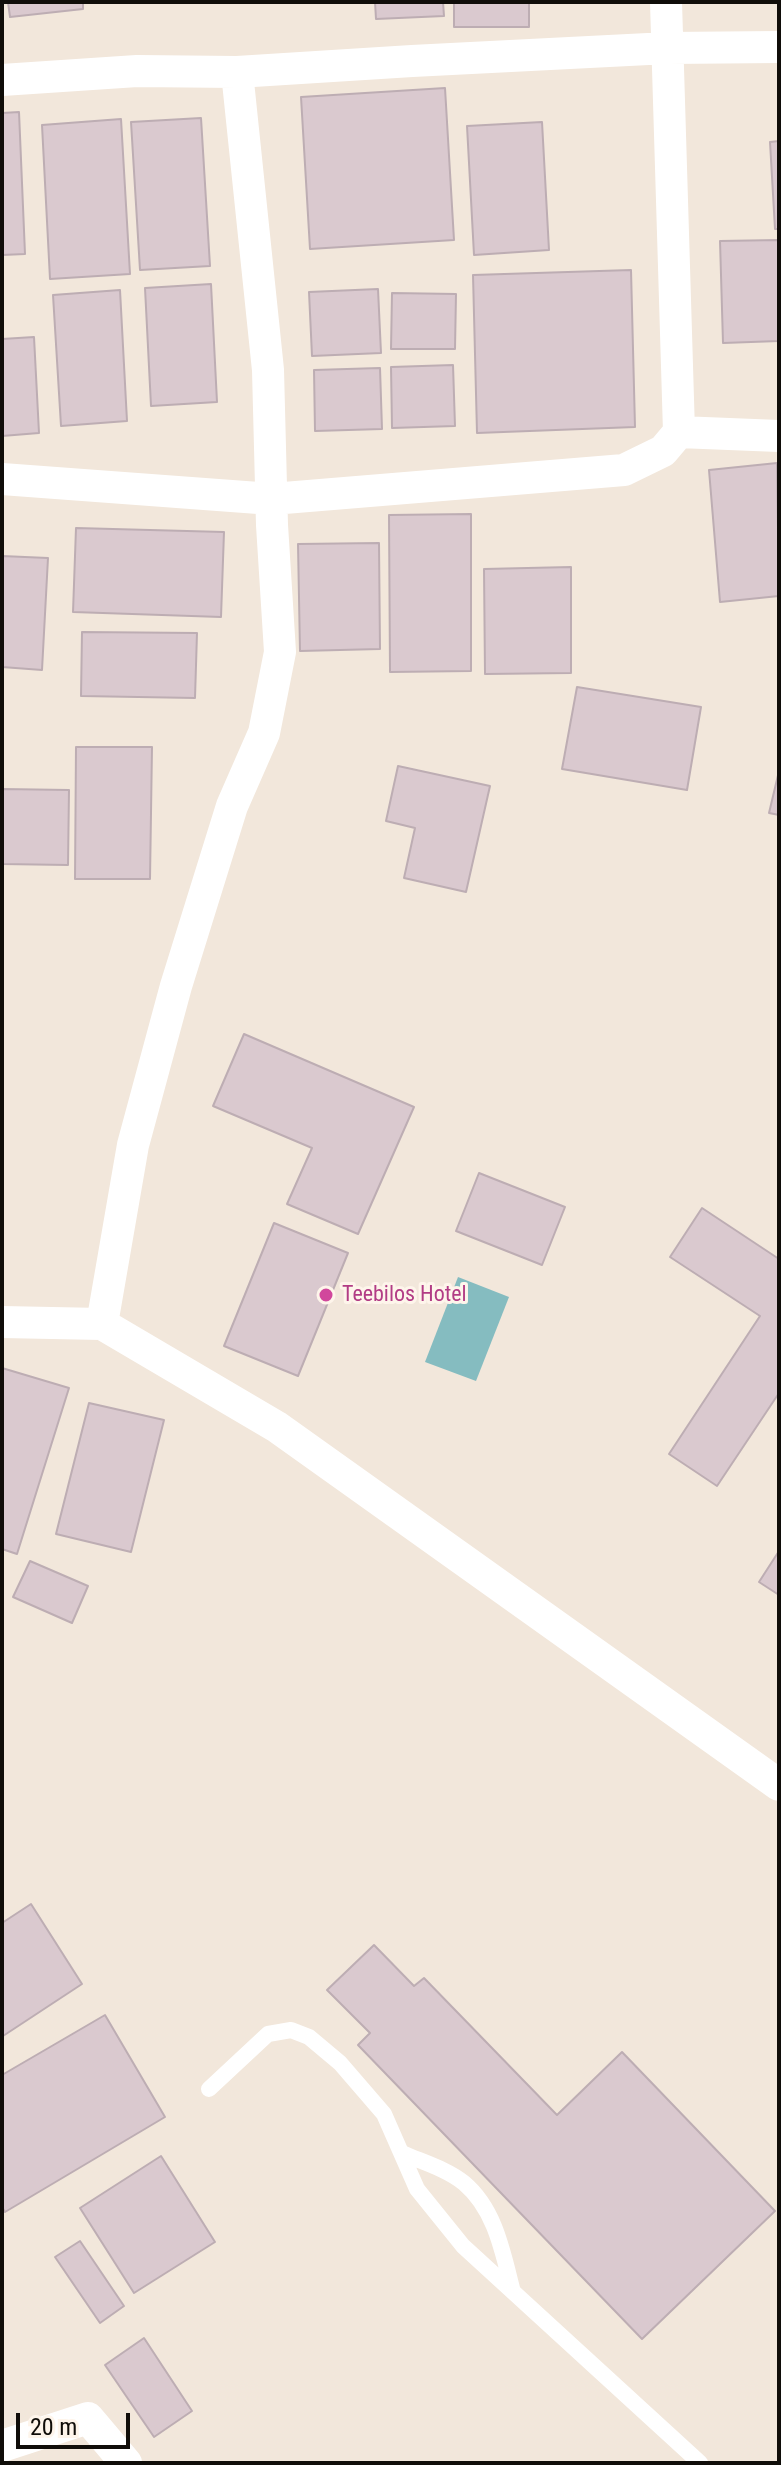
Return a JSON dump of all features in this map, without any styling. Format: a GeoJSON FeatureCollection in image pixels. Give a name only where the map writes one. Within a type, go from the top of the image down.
{"type":"FeatureCollection","features":[{"type":"Feature","properties":{"kind":"street"},"geometry":{"type":"LineString","coordinates":[[2,479],[272,499],[624,470],[663,451],[679,432],[666,2]]}},
{"type":"Feature","properties":{"kind":"street"},"geometry":{"type":"LineString","coordinates":[[2,80],[137,71],[237,72],[668,48],[779,47]]}},
{"type":"Feature","properties":{"kind":"street"},"geometry":{"type":"LineString","coordinates":[[102,1324],[133,1145],[168,1015],[232,806],[264,733],[280,652],[268,370],[237,72]]}},
{"type":"Feature","properties":{"kind":"street"},"geometry":{"type":"LineString","coordinates":[[679,432],[779,436]]}},
{"type":"Feature","properties":{"kind":"street"},"geometry":{"type":"LineString","coordinates":[[2,1322],[102,1324],[277,1427],[779,1785]]}},
{"type":"Feature","properties":{"kind":"street"},"geometry":{"type":"LineString","coordinates":[[2,2446],[88,2418],[126,2463]]}},
{"type":"Feature","properties":{"kind":"lane"},"geometry":{"type":"LineString","coordinates":[[209,2089],[268,2034],[291,2030],[309,2037],[340,2063],[384,2114],[417,2189],[463,2246],[700,2463]]}},
{"type":"Feature","properties":{"kind":"lane"},"geometry":{"type":"LineString","coordinates":[[402,2153],[465,2184],[485,2207],[498,2235],[514,2293]]}},
{"type":"Feature","properties":{"kind":"water"},"geometry":{"type":"Polygon","coordinates":[[[458,1277],[509,1297],[476,1381],[425,1362],[458,1277]]]}},
{"type":"Feature","properties":{"kind":"building"},"geometry":{"type":"Polygon","coordinates":[[[8,2],[83,2],[83,9],[10,17],[8,2]]]}},
{"type":"Feature","properties":{"kind":"building"},"geometry":{"type":"Polygon","coordinates":[[[375,2],[443,2],[444,16],[376,19],[375,2]]]}},
{"type":"Feature","properties":{"kind":"building"},"geometry":{"type":"Polygon","coordinates":[[[454,2],[529,2],[529,27],[454,27],[454,2]]]}},
{"type":"Feature","properties":{"kind":"building"},"geometry":{"type":"Polygon","coordinates":[[[445,88],[454,240],[310,249],[301,97],[445,88]]]}},
{"type":"Feature","properties":{"kind":"building"},"geometry":{"type":"Polygon","coordinates":[[[19,112],[25,254],[2,255],[2,113],[19,112]]]}},
{"type":"Feature","properties":{"kind":"building"},"geometry":{"type":"Polygon","coordinates":[[[201,118],[210,266],[140,270],[131,122],[201,118]]]}},
{"type":"Feature","properties":{"kind":"building"},"geometry":{"type":"Polygon","coordinates":[[[121,119],[130,274],[50,279],[42,125],[121,119]]]}},
{"type":"Feature","properties":{"kind":"building"},"geometry":{"type":"Polygon","coordinates":[[[542,122],[549,250],[474,255],[467,126],[542,122]]]}},
{"type":"Feature","properties":{"kind":"building"},"geometry":{"type":"Polygon","coordinates":[[[779,141],[779,229],[775,229],[770,142],[779,141]]]}},
{"type":"Feature","properties":{"kind":"building"},"geometry":{"type":"Polygon","coordinates":[[[779,240],[779,341],[723,343],[720,241],[779,240]]]}},
{"type":"Feature","properties":{"kind":"building"},"geometry":{"type":"Polygon","coordinates":[[[631,270],[635,427],[477,433],[473,275],[631,270]]]}},
{"type":"Feature","properties":{"kind":"building"},"geometry":{"type":"Polygon","coordinates":[[[211,284],[217,402],[151,406],[145,288],[211,284]]]}},
{"type":"Feature","properties":{"kind":"building"},"geometry":{"type":"Polygon","coordinates":[[[378,289],[381,353],[312,356],[309,292],[378,289]]]}},
{"type":"Feature","properties":{"kind":"building"},"geometry":{"type":"Polygon","coordinates":[[[120,290],[127,421],[61,426],[53,295],[120,290]]]}},
{"type":"Feature","properties":{"kind":"building"},"geometry":{"type":"Polygon","coordinates":[[[392,293],[456,294],[455,349],[391,349],[392,293]]]}},
{"type":"Feature","properties":{"kind":"building"},"geometry":{"type":"Polygon","coordinates":[[[34,337],[39,433],[2,436],[2,339],[34,337]]]}},
{"type":"Feature","properties":{"kind":"building"},"geometry":{"type":"Polygon","coordinates":[[[453,365],[455,426],[392,428],[391,367],[453,365]]]}},
{"type":"Feature","properties":{"kind":"building"},"geometry":{"type":"Polygon","coordinates":[[[380,368],[382,429],[315,431],[314,370],[380,368]]]}},
{"type":"Feature","properties":{"kind":"building"},"geometry":{"type":"Polygon","coordinates":[[[777,463],[779,596],[720,602],[709,470],[777,463]]]}},
{"type":"Feature","properties":{"kind":"building"},"geometry":{"type":"Polygon","coordinates":[[[471,514],[471,671],[390,672],[389,515],[471,514]]]}},
{"type":"Feature","properties":{"kind":"building"},"geometry":{"type":"Polygon","coordinates":[[[76,528],[224,532],[221,617],[73,612],[76,528]]]}},
{"type":"Feature","properties":{"kind":"building"},"geometry":{"type":"Polygon","coordinates":[[[379,543],[380,649],[300,651],[298,544],[379,543]]]}},
{"type":"Feature","properties":{"kind":"building"},"geometry":{"type":"Polygon","coordinates":[[[2,556],[48,558],[42,670],[2,667],[2,556]]]}},
{"type":"Feature","properties":{"kind":"building"},"geometry":{"type":"Polygon","coordinates":[[[571,567],[571,673],[485,674],[484,569],[571,567]]]}},
{"type":"Feature","properties":{"kind":"building"},"geometry":{"type":"Polygon","coordinates":[[[82,632],[197,633],[195,698],[81,696],[82,632]]]}},
{"type":"Feature","properties":{"kind":"building"},"geometry":{"type":"Polygon","coordinates":[[[577,687],[701,707],[687,790],[562,769],[577,687]]]}},
{"type":"Feature","properties":{"kind":"building"},"geometry":{"type":"Polygon","coordinates":[[[76,747],[152,747],[150,879],[75,879],[76,747]]]}},
{"type":"Feature","properties":{"kind":"building"},"geometry":{"type":"Polygon","coordinates":[[[398,766],[490,786],[466,892],[404,878],[415,828],[386,821],[398,766]]]}},
{"type":"Feature","properties":{"kind":"building"},"geometry":{"type":"Polygon","coordinates":[[[779,771],[779,815],[769,813],[779,771]]]}},
{"type":"Feature","properties":{"kind":"building"},"geometry":{"type":"Polygon","coordinates":[[[2,789],[69,790],[68,865],[2,864],[2,789]]]}},
{"type":"Feature","properties":{"kind":"building"},"geometry":{"type":"Polygon","coordinates":[[[244,1034],[414,1107],[358,1234],[287,1204],[312,1148],[213,1106],[244,1034]]]}},
{"type":"Feature","properties":{"kind":"building"},"geometry":{"type":"Polygon","coordinates":[[[479,1173],[565,1207],[542,1265],[456,1231],[479,1173]]]}},
{"type":"Feature","properties":{"kind":"building"},"geometry":{"type":"Polygon","coordinates":[[[702,1208],[779,1259],[779,1393],[717,1486],[669,1454],[760,1316],[670,1257],[702,1208]]]}},
{"type":"Feature","properties":{"kind":"building"},"geometry":{"type":"Polygon","coordinates":[[[274,1223],[348,1253],[298,1376],[224,1346],[274,1223]]]}},
{"type":"Feature","properties":{"kind":"building"},"geometry":{"type":"Polygon","coordinates":[[[2,1368],[69,1388],[17,1554],[2,1549],[2,1368]]]}},
{"type":"Feature","properties":{"kind":"building"},"geometry":{"type":"Polygon","coordinates":[[[89,1403],[164,1420],[131,1552],[56,1534],[89,1403]]]}},
{"type":"Feature","properties":{"kind":"building"},"geometry":{"type":"Polygon","coordinates":[[[779,1551],[779,1595],[759,1582],[779,1551]]]}},
{"type":"Feature","properties":{"kind":"building"},"geometry":{"type":"Polygon","coordinates":[[[30,1561],[88,1586],[72,1623],[13,1597],[30,1561]]]}},
{"type":"Feature","properties":{"kind":"building"},"geometry":{"type":"Polygon","coordinates":[[[31,1904],[82,1984],[3,2036],[2,1923],[31,1904]]]}},
{"type":"Feature","properties":{"kind":"building"},"geometry":{"type":"Polygon","coordinates":[[[374,1945],[414,1986],[424,1978],[557,2115],[622,2052],[775,2211],[642,2339],[358,2045],[370,2033],[327,1990],[374,1945]]]}},
{"type":"Feature","properties":{"kind":"building"},"geometry":{"type":"Polygon","coordinates":[[[105,2015],[165,2117],[5,2212],[2,2207],[2,2075],[105,2015]]]}},
{"type":"Feature","properties":{"kind":"building"},"geometry":{"type":"Polygon","coordinates":[[[161,2156],[215,2242],[134,2293],[80,2208],[161,2156]]]}},
{"type":"Feature","properties":{"kind":"building"},"geometry":{"type":"Polygon","coordinates":[[[80,2241],[124,2306],[100,2323],[55,2257],[80,2241]]]}},
{"type":"Feature","properties":{"kind":"building"},"geometry":{"type":"Polygon","coordinates":[[[144,2338],[192,2411],[154,2437],[105,2365],[144,2338]]]}},
{"type":"Feature","properties":{"kind":"place","name":"Teebilos Hotel"},"geometry":{"type":"Point","coordinates":[326,1295]}}]}
